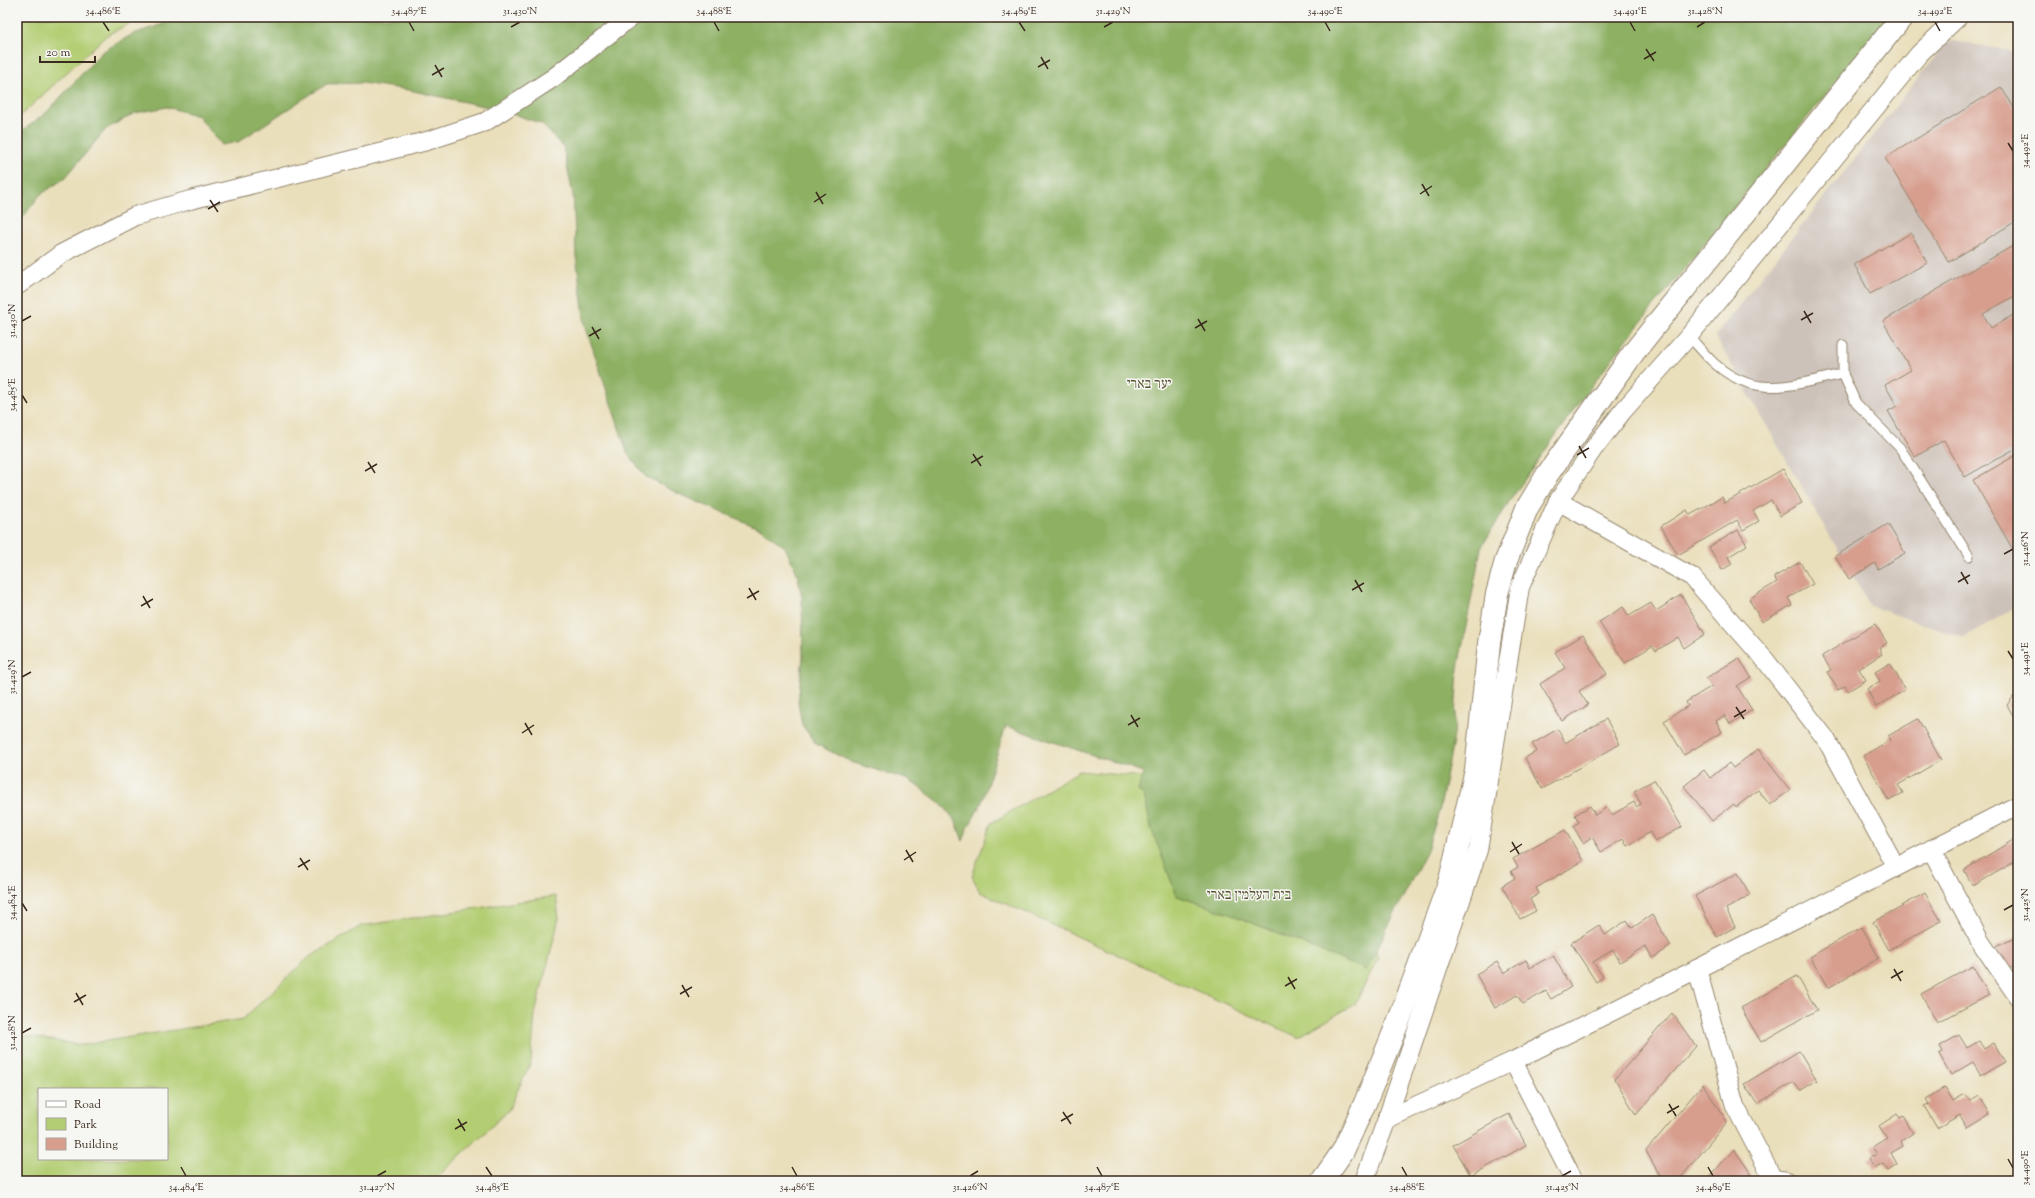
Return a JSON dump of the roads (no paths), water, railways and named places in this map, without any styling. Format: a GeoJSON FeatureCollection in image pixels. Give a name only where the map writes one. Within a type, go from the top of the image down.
{"type":"FeatureCollection","features":[{"type":"Feature","properties":{"kind":"street"},"geometry":{"type":"LineString","coordinates":[[17,286],[61,254],[136,216],[190,200],[427,141],[484,122],[552,78],[631,17]]}},
{"type":"Feature","properties":{"kind":"street"},"geometry":{"type":"LineString","coordinates":[[1322,1181],[1343,1150],[1365,1103],[1401,1015],[1450,880],[1476,770],[1489,643],[1497,594],[1506,561],[1527,508],[1547,475],[1634,352],[1902,17]]}},
{"type":"Feature","properties":{"kind":"street"},"geometry":{"type":"LineString","coordinates":[[1364,1181],[1387,1119],[1478,850],[1485,797],[1520,587],[1558,501],[1594,448],[1622,412],[1688,336],[1919,54],[1958,17]]}},
{"type":"Feature","properties":{"kind":"street"},"geometry":{"type":"LineString","coordinates":[[1558,501],[1692,577],[1766,661],[1826,738],[1896,867]]}},
{"type":"Feature","properties":{"kind":"street"},"geometry":{"type":"LineString","coordinates":[[1387,1119],[1513,1061],[2018,805]]}},
{"type":"Feature","properties":{"kind":"street"},"geometry":{"type":"LineString","coordinates":[[1931,848],[1980,941],[2018,997]]}},
{"type":"Feature","properties":{"kind":"street"},"geometry":{"type":"LineString","coordinates":[[1697,969],[1735,1106],[1777,1180]]}},
{"type":"Feature","properties":{"kind":"street"},"geometry":{"type":"LineString","coordinates":[[1513,1061],[1574,1181]]}},
{"type":"Feature","properties":{"kind":"lane"},"geometry":{"type":"LineString","coordinates":[[1688,336],[1714,364],[1735,378],[1750,385],[1767,387],[1792,385],[1843,374]]}},
{"type":"Feature","properties":{"kind":"lane"},"geometry":{"type":"LineString","coordinates":[[1843,345],[1843,374],[1856,403],[1900,448],[1968,556]]}},
{"type":"Feature","properties":{"kind":"park label","name":"יער בארי"},"geometry":{"type":"Point","coordinates":[1149,385]}},
{"type":"Feature","properties":{"kind":"park label","name":"בית העלמין בארי"},"geometry":{"type":"Point","coordinates":[1249,896]}}]}
